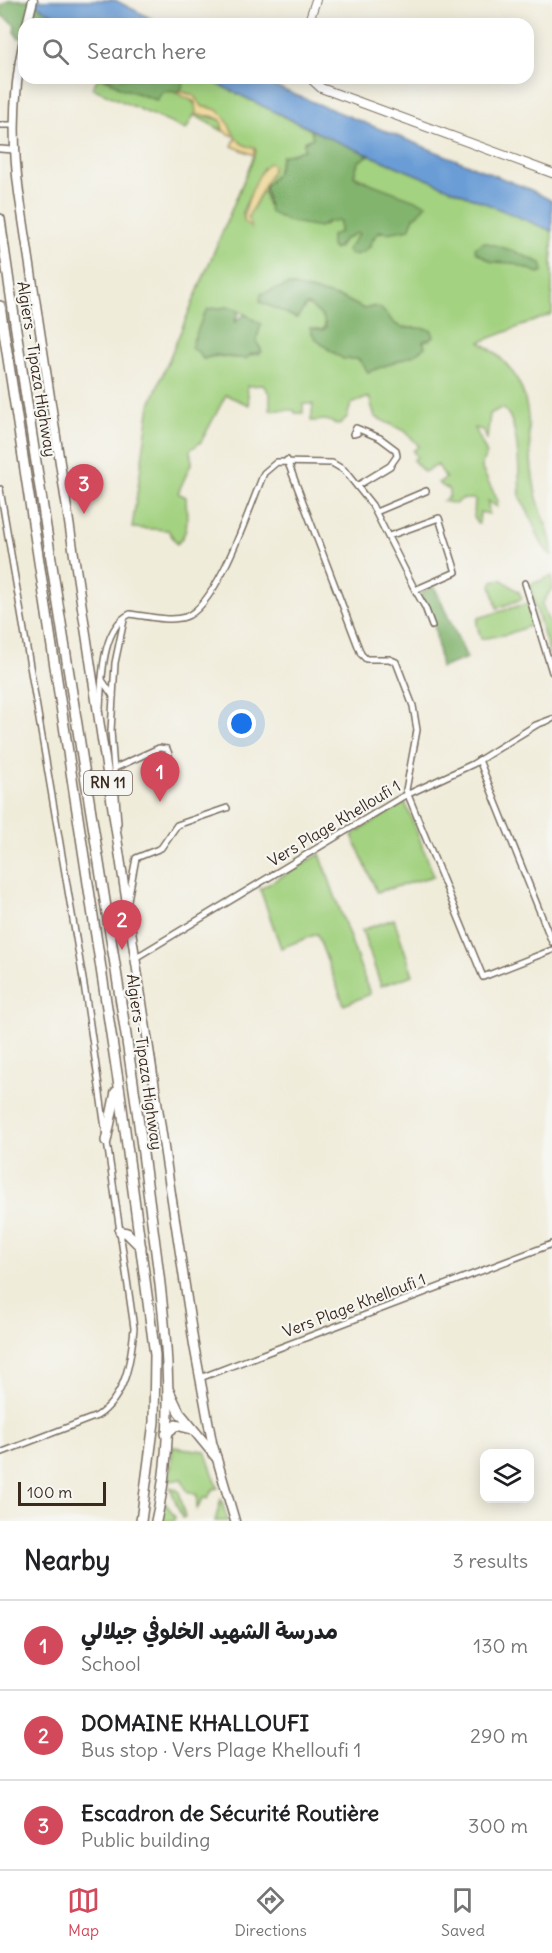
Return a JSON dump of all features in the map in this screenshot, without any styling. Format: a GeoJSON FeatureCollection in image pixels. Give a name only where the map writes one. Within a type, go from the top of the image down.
{"type":"FeatureCollection","features":[{"type":"Feature","properties":{"kind":"highway","name":"Algiers - Tipaza Highway"},"geometry":{"type":"LineString","coordinates":[[0,219],[138,1111],[161,1286],[167,1386],[166,1434],[164,1473],[156,1521]]}},
{"type":"Feature","properties":{"kind":"highway","name":"Algiers - Tipaza Highway"},"geometry":{"type":"LineString","coordinates":[[0,306],[118,1081],[155,1355],[154,1422],[141,1521]]}},
{"type":"Feature","properties":{"kind":"highway"},"geometry":{"type":"LineString","coordinates":[[106,1141],[118,1081]]}},
{"type":"Feature","properties":{"kind":"highway"},"geometry":{"type":"LineString","coordinates":[[120,1231],[128,1233],[142,1248]]}},
{"type":"Feature","properties":{"kind":"highway"},"geometry":{"type":"LineString","coordinates":[[167,1386],[176,1407],[216,1458]]}},
{"type":"Feature","properties":{"kind":"highway"},"geometry":{"type":"LineString","coordinates":[[166,1434],[176,1425],[192,1429]]}},
{"type":"Feature","properties":{"kind":"main road"},"geometry":{"type":"LineString","coordinates":[[28,18],[33,0]]}},
{"type":"Feature","properties":{"kind":"main road","name":"RN 11"},"geometry":{"type":"LineString","coordinates":[[18,76],[15,94],[14,150],[134,959],[200,1378],[216,1458],[236,1521]]}},
{"type":"Feature","properties":{"kind":"street"},"geometry":{"type":"LineString","coordinates":[[310,18],[316,0]]}},
{"type":"Feature","properties":{"kind":"street"},"geometry":{"type":"LineString","coordinates":[[317,84],[330,92],[552,173]]}},
{"type":"Feature","properties":{"kind":"street"},"geometry":{"type":"LineString","coordinates":[[0,125],[14,124]]}},
{"type":"Feature","properties":{"kind":"street"},"geometry":{"type":"LineString","coordinates":[[0,149],[14,150]]}},
{"type":"Feature","properties":{"kind":"street"},"geometry":{"type":"LineString","coordinates":[[357,434],[353,434],[356,428],[380,438],[396,450],[396,456],[390,466],[357,486]]}},
{"type":"Feature","properties":{"kind":"street"},"geometry":{"type":"LineString","coordinates":[[99,726],[107,644],[124,618],[130,614],[184,618],[204,606],[216,587],[264,473],[273,464],[287,460],[336,465],[357,486],[376,512],[389,536],[425,607],[432,626]]}},
{"type":"Feature","properties":{"kind":"street"},"geometry":{"type":"LineString","coordinates":[[287,460],[361,654],[366,659],[389,659],[396,662],[413,706],[417,730],[406,786],[408,794],[483,977],[552,950]]}},
{"type":"Feature","properties":{"kind":"street"},"geometry":{"type":"LineString","coordinates":[[0,489],[86,997],[134,1328],[132,1356],[125,1379],[108,1408],[97,1416],[0,1453]]}},
{"type":"Feature","properties":{"kind":"street"},"geometry":{"type":"LineString","coordinates":[[376,512],[426,491]]}},
{"type":"Feature","properties":{"kind":"street"},"geometry":{"type":"LineString","coordinates":[[389,536],[439,518],[456,572],[415,590]]}},
{"type":"Feature","properties":{"kind":"street"},"geometry":{"type":"LineString","coordinates":[[525,583],[552,672]]}},
{"type":"Feature","properties":{"kind":"street"},"geometry":{"type":"LineString","coordinates":[[120,861],[116,768],[111,737],[115,663],[124,618]]}},
{"type":"Feature","properties":{"kind":"street"},"geometry":{"type":"LineString","coordinates":[[102,680],[113,696]]}},
{"type":"Feature","properties":{"kind":"street","name":"Vers Plage Khelloufi 1"},"geometry":{"type":"LineString","coordinates":[[134,959],[408,794],[479,760],[536,725],[552,719]]}},
{"type":"Feature","properties":{"kind":"street"},"geometry":{"type":"LineString","coordinates":[[116,768],[159,748],[167,749],[169,754]]}},
{"type":"Feature","properties":{"kind":"street"},"geometry":{"type":"LineString","coordinates":[[479,760],[552,942]]}},
{"type":"Feature","properties":{"kind":"street"},"geometry":{"type":"LineString","coordinates":[[127,907],[136,858],[160,848],[177,825],[227,808]]}},
{"type":"Feature","properties":{"kind":"street","name":"Vers Plage Khelloufi 1"},"geometry":{"type":"LineString","coordinates":[[200,1378],[552,1244]]}},
{"type":"Feature","properties":{"kind":"green space"},"geometry":{"type":"Polygon","coordinates":[[[9,0],[32,0],[56,15],[68,18],[18,18],[18,37],[14,32],[15,25],[1,15],[1,6],[9,0]]]}},
{"type":"Feature","properties":{"kind":"green space"},"geometry":{"type":"Polygon","coordinates":[[[94,84],[116,84],[157,100],[162,92],[171,91],[188,97],[206,116],[221,120],[223,131],[194,115],[186,130],[92,88],[94,84]]]}},
{"type":"Feature","properties":{"kind":"green space"},"geometry":{"type":"Polygon","coordinates":[[[115,84],[183,84],[180,91],[162,92],[157,100],[115,84]]]}},
{"type":"Feature","properties":{"kind":"green space"},"geometry":{"type":"Polygon","coordinates":[[[183,84],[217,84],[311,130],[313,138],[304,142],[304,150],[282,156],[277,173],[265,187],[266,198],[275,214],[293,222],[324,226],[327,222],[340,221],[340,232],[331,236],[339,248],[343,240],[356,233],[359,234],[361,253],[370,247],[376,233],[409,229],[414,217],[380,188],[354,175],[358,162],[369,155],[552,231],[552,314],[480,342],[500,358],[514,374],[522,390],[527,407],[535,489],[550,538],[552,555],[539,538],[520,498],[515,434],[512,422],[501,408],[490,414],[487,439],[483,430],[475,428],[487,454],[482,463],[482,469],[498,501],[497,507],[488,501],[489,514],[480,512],[479,524],[477,524],[474,517],[475,499],[462,499],[455,504],[443,501],[449,497],[449,490],[438,483],[446,478],[438,465],[424,472],[413,460],[417,457],[413,451],[419,446],[405,431],[375,417],[369,397],[351,404],[347,417],[339,425],[326,420],[311,421],[313,404],[303,404],[303,413],[295,413],[294,410],[270,410],[270,394],[263,385],[247,386],[249,405],[226,395],[201,442],[190,450],[192,462],[178,493],[186,497],[187,522],[184,534],[177,544],[168,530],[132,528],[150,405],[256,151],[240,142],[222,114],[217,110],[203,107],[193,95],[180,91],[183,84]],[[263,168],[243,210],[244,221],[256,203],[272,171],[263,168]],[[289,285],[261,294],[267,304],[296,318],[306,305],[313,307],[326,321],[323,330],[316,329],[323,344],[332,352],[358,359],[368,372],[425,347],[423,341],[429,340],[414,328],[401,327],[392,323],[381,309],[374,306],[364,309],[345,299],[289,285]],[[229,307],[209,309],[192,342],[203,359],[220,356],[243,358],[260,354],[261,349],[256,341],[260,328],[242,312],[229,307]]]}},
{"type":"Feature","properties":{"kind":"green space"},"geometry":{"type":"Polygon","coordinates":[[[311,130],[369,155],[358,162],[354,175],[356,178],[426,204],[414,217],[409,229],[387,233],[380,231],[367,249],[351,255],[347,250],[359,234],[356,233],[343,240],[335,250],[331,246],[331,236],[340,232],[340,221],[327,222],[319,227],[288,221],[270,212],[265,187],[277,173],[282,156],[304,150],[304,142],[313,138],[311,130]]]}},
{"type":"Feature","properties":{"kind":"green space"},"geometry":{"type":"Polygon","coordinates":[[[484,242],[511,250],[541,263],[543,271],[539,273],[512,263],[492,262],[476,252],[475,248],[484,242]]]}},
{"type":"Feature","properties":{"kind":"green space"},"geometry":{"type":"Polygon","coordinates":[[[289,285],[345,299],[364,309],[377,307],[399,326],[428,329],[432,331],[434,337],[423,341],[425,347],[414,355],[368,372],[359,359],[343,359],[315,338],[310,328],[323,330],[326,327],[323,317],[309,305],[306,305],[297,318],[260,302],[261,294],[289,285]]]}},
{"type":"Feature","properties":{"kind":"green space"},"geometry":{"type":"Polygon","coordinates":[[[229,307],[237,309],[239,313],[234,323],[245,314],[261,324],[256,341],[262,352],[251,354],[246,359],[216,355],[203,359],[200,353],[191,348],[203,316],[208,309],[229,307]]]}},
{"type":"Feature","properties":{"kind":"green space"},"geometry":{"type":"Polygon","coordinates":[[[552,576],[552,588],[542,604],[552,630],[552,662],[529,585],[552,576]]]}},
{"type":"Feature","properties":{"kind":"green space"},"geometry":{"type":"Polygon","coordinates":[[[501,579],[519,592],[522,599],[497,608],[491,585],[493,581],[501,579]]]}},
{"type":"Feature","properties":{"kind":"green space"},"geometry":{"type":"Polygon","coordinates":[[[434,586],[467,658],[441,668],[435,628],[420,593],[434,586]]]}},
{"type":"Feature","properties":{"kind":"green space"},"geometry":{"type":"Polygon","coordinates":[[[525,604],[529,606],[535,624],[508,634],[481,639],[477,625],[478,618],[525,604]]]}},
{"type":"Feature","properties":{"kind":"green space"},"geometry":{"type":"Polygon","coordinates":[[[405,802],[434,876],[377,892],[352,835],[405,802]]]}},
{"type":"Feature","properties":{"kind":"green space"},"geometry":{"type":"Polygon","coordinates":[[[320,854],[370,994],[344,1005],[317,934],[281,948],[260,889],[320,854]]]}},
{"type":"Feature","properties":{"kind":"green space"},"geometry":{"type":"Polygon","coordinates":[[[394,919],[413,975],[381,986],[362,930],[394,919]]]}},
{"type":"Feature","properties":{"kind":"green space"},"geometry":{"type":"Polygon","coordinates":[[[173,1447],[205,1451],[218,1488],[213,1489],[207,1499],[204,1497],[197,1509],[197,1495],[187,1491],[181,1479],[169,1481],[173,1447]]]}},
{"type":"Feature","properties":{"kind":"green space"},"geometry":{"type":"Polygon","coordinates":[[[170,1487],[179,1491],[185,1517],[182,1518],[170,1487]]]}},
{"type":"Feature","properties":{"kind":"green space"},"geometry":{"type":"Polygon","coordinates":[[[221,1499],[228,1521],[215,1521],[221,1499]]]}},
{"type":"Feature","properties":{"kind":"green space"},"geometry":{"type":"Polygon","coordinates":[[[165,1502],[175,1517],[174,1521],[161,1521],[165,1502]]]}},
{"type":"Feature","properties":{"kind":"sand"},"geometry":{"type":"Polygon","coordinates":[[[180,91],[193,95],[203,107],[212,108],[223,115],[235,137],[223,131],[221,120],[212,116],[196,115],[195,102],[176,93],[180,91]]]}},
{"type":"Feature","properties":{"kind":"sand"},"geometry":{"type":"Polygon","coordinates":[[[236,137],[242,144],[255,148],[254,155],[232,146],[236,137]]]}},
{"type":"Feature","properties":{"kind":"sand"},"geometry":{"type":"Polygon","coordinates":[[[269,163],[273,166],[272,171],[248,217],[251,228],[244,221],[244,215],[252,190],[269,163]]]}},
{"type":"Feature","properties":{"kind":"water"},"geometry":{"type":"Polygon","coordinates":[[[32,0],[115,0],[150,18],[65,18],[44,10],[32,0]]]}},
{"type":"Feature","properties":{"kind":"water"},"geometry":{"type":"Polygon","coordinates":[[[217,84],[269,84],[531,190],[552,201],[552,231],[329,138],[217,84]]]}},
{"type":"Feature","properties":{"kind":"place","name":"Escadron de Sécurité Routière"},"geometry":{"type":"Point","coordinates":[84,514]}},
{"type":"Feature","properties":{"kind":"place","name":"مدرسة الشهيد الخلوفي جيلالي"},"geometry":{"type":"Point","coordinates":[160,802]}},
{"type":"Feature","properties":{"kind":"place","name":"DOMAINE KHALLOUFI"},"geometry":{"type":"Point","coordinates":[122,950]}}]}
